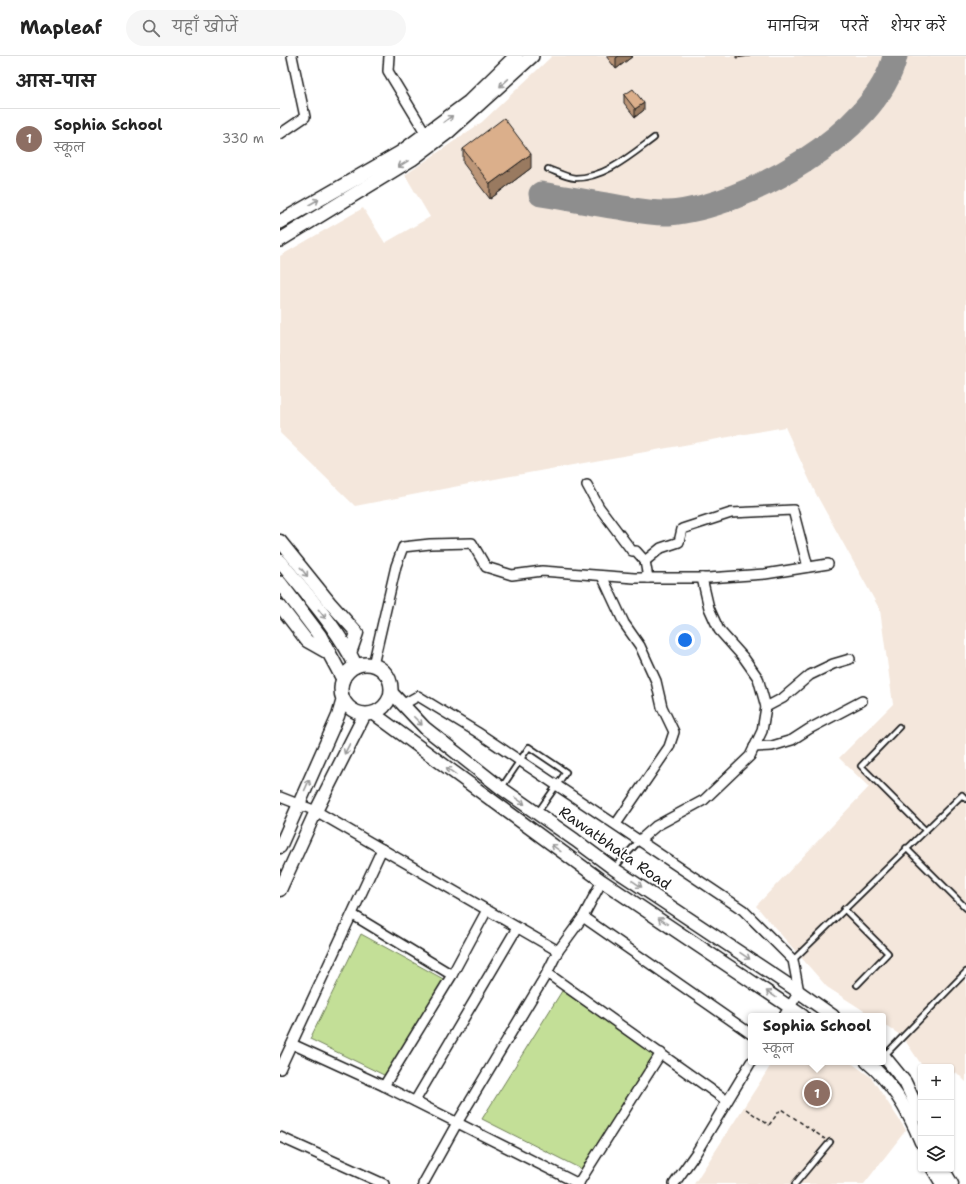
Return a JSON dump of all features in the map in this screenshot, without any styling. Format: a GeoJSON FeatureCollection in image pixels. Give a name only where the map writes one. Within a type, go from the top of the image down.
{"type":"FeatureCollection","features":[{"type":"Feature","properties":{"kind":"main road"},"geometry":{"type":"LineString","coordinates":[[280,222],[400,152],[426,134],[469,102],[516,56]]}},
{"type":"Feature","properties":{"kind":"main road"},"geometry":{"type":"LineString","coordinates":[[280,240],[412,159],[448,132],[532,56]]}},
{"type":"Feature","properties":{"kind":"main road"},"geometry":{"type":"LineString","coordinates":[[280,541],[330,604],[357,633],[350,653]]}},
{"type":"Feature","properties":{"kind":"main road"},"geometry":{"type":"LineString","coordinates":[[280,561],[334,629],[350,653],[356,666]]}},
{"type":"Feature","properties":{"kind":"main road"},"geometry":{"type":"LineString","coordinates":[[280,583],[320,636],[343,679]]}},
{"type":"Feature","properties":{"kind":"main road"},"geometry":{"type":"LineString","coordinates":[[280,606],[307,641],[330,654]]}},
{"type":"Feature","properties":{"kind":"main road"},"geometry":{"type":"LineString","coordinates":[[280,890],[316,811],[369,714],[380,710],[386,704],[391,692],[387,675],[373,665],[364,664],[356,666],[345,675],[341,691],[343,699],[348,706],[354,711],[369,714],[787,1012]]}},
{"type":"Feature","properties":{"kind":"main road","name":"Rawatbhata Road"},"geometry":{"type":"LineString","coordinates":[[391,692],[425,728],[501,788],[576,840],[614,869],[800,992],[829,1013]]}},
{"type":"Feature","properties":{"kind":"main road"},"geometry":{"type":"LineString","coordinates":[[280,847],[338,716],[343,699]]}},
{"type":"Feature","properties":{"kind":"main road"},"geometry":{"type":"LineString","coordinates":[[886,1060],[905,1082],[918,1110]]}},
{"type":"Feature","properties":{"kind":"main road"},"geometry":{"type":"LineString","coordinates":[[871,1065],[879,1071],[902,1102],[919,1136]]}},
{"type":"Feature","properties":{"kind":"main road"},"geometry":{"type":"LineString","coordinates":[[935,1172],[942,1184]]}},
{"type":"Feature","properties":{"kind":"main road"},"geometry":{"type":"LineString","coordinates":[[945,1172],[952,1184]]}},
{"type":"Feature","properties":{"kind":"street"},"geometry":{"type":"LineString","coordinates":[[280,134],[305,117],[292,56]]}},
{"type":"Feature","properties":{"kind":"street"},"geometry":{"type":"LineString","coordinates":[[389,56],[388,71],[426,134]]}},
{"type":"Feature","properties":{"kind":"street"},"geometry":{"type":"LineString","coordinates":[[587,484],[599,507],[632,551],[636,551],[646,561],[648,578]]}},
{"type":"Feature","properties":{"kind":"street"},"geometry":{"type":"LineString","coordinates":[[646,561],[661,548],[679,542],[682,529],[731,513],[793,510],[808,567]]}},
{"type":"Feature","properties":{"kind":"street"},"geometry":{"type":"LineString","coordinates":[[373,665],[396,566],[403,548],[430,544],[472,543],[486,567],[512,575],[542,571],[602,576],[702,578],[765,574],[828,564]]}},
{"type":"Feature","properties":{"kind":"street"},"geometry":{"type":"LineString","coordinates":[[602,576],[624,623],[640,646],[656,682],[662,707],[674,732],[669,747],[616,824]]}},
{"type":"Feature","properties":{"kind":"street"},"geometry":{"type":"LineString","coordinates":[[640,840],[656,826],[704,800],[750,756],[762,731],[766,707],[758,678],[744,658],[719,630],[708,608],[702,578]]}},
{"type":"Feature","properties":{"kind":"street"},"geometry":{"type":"LineString","coordinates":[[766,707],[783,698],[794,687],[810,675],[833,664],[850,659]]}},
{"type":"Feature","properties":{"kind":"street"},"geometry":{"type":"LineString","coordinates":[[402,705],[418,696],[477,732],[558,785],[743,910],[793,960],[800,992],[787,1012]]}},
{"type":"Feature","properties":{"kind":"street"},"geometry":{"type":"LineString","coordinates":[[754,747],[772,746],[792,740],[809,729],[862,701]]}},
{"type":"Feature","properties":{"kind":"street"},"geometry":{"type":"LineString","coordinates":[[280,797],[299,803],[316,811],[558,951]]}},
{"type":"Feature","properties":{"kind":"street"},"geometry":{"type":"LineString","coordinates":[[280,1069],[382,849]]}},
{"type":"Feature","properties":{"kind":"street"},"geometry":{"type":"LineString","coordinates":[[422,1184],[547,973],[558,951],[583,917],[602,881]]}},
{"type":"Feature","properties":{"kind":"street"},"geometry":{"type":"LineString","coordinates":[[384,1086],[452,975],[487,910]]}},
{"type":"Feature","properties":{"kind":"street"},"geometry":{"type":"LineString","coordinates":[[352,915],[452,975]]}},
{"type":"Feature","properties":{"kind":"street"},"geometry":{"type":"LineString","coordinates":[[583,917],[748,1032]]}},
{"type":"Feature","properties":{"kind":"street"},"geometry":{"type":"LineString","coordinates":[[415,1101],[517,928]]}},
{"type":"Feature","properties":{"kind":"street"},"geometry":{"type":"LineString","coordinates":[[547,973],[727,1100]]}},
{"type":"Feature","properties":{"kind":"street"},"geometry":{"type":"LineString","coordinates":[[292,1044],[415,1101],[579,1184],[661,1052]]}},
{"type":"Feature","properties":{"kind":"street"},"geometry":{"type":"LineString","coordinates":[[674,1184],[696,1153],[749,1065]]}},
{"type":"Feature","properties":{"kind":"street"},"geometry":{"type":"LineString","coordinates":[[280,1137],[384,1184]]}},
{"type":"Feature","properties":{"kind":"lane"},"geometry":{"type":"LineString","coordinates":[[548,169],[564,176],[574,178],[586,177],[602,172],[625,160],[654,138]]}},
{"type":"Feature","properties":{"kind":"lane"},"geometry":{"type":"LineString","coordinates":[[899,727],[861,766],[925,830]]}},
{"type":"Feature","properties":{"kind":"lane"},"geometry":{"type":"LineString","coordinates":[[501,788],[530,747],[566,772],[537,814]]}},
{"type":"Feature","properties":{"kind":"lane"},"geometry":{"type":"LineString","coordinates":[[793,960],[962,795],[966,799]]}},
{"type":"Feature","properties":{"kind":"lane"},"geometry":{"type":"LineString","coordinates":[[614,869],[640,840]]}},
{"type":"Feature","properties":{"kind":"lane"},"geometry":{"type":"LineString","coordinates":[[906,848],[966,908]]}},
{"type":"Feature","properties":{"kind":"lane"},"geometry":{"type":"LineString","coordinates":[[844,909],[888,953],[857,985]]}},
{"type":"Feature","properties":{"kind":"lane"},"geometry":{"type":"LineString","coordinates":[[886,1053],[966,972]]}},
{"type":"Feature","properties":{"kind":"lane"},"geometry":{"type":"LineString","coordinates":[[794,1184],[830,1142]]}},
{"type":"Feature","properties":{"kind":"path"},"geometry":{"type":"LineString","coordinates":[[746,1109],[769,1125],[781,1109],[830,1142]]}},
{"type":"Feature","properties":{"kind":"shaded area"},"geometry":{"type":"Polygon","coordinates":[[[552,56],[966,56],[966,1082],[956,1072],[954,1074],[954,1064],[921,1064],[902,1036],[886,1026],[886,1013],[867,1013],[827,987],[756,906],[869,787],[839,758],[893,704],[880,610],[816,494],[785,427],[500,478],[355,506],[280,433],[280,256],[363,208],[385,243],[430,217],[405,175],[482,122],[552,56]]]}},
{"type":"Feature","properties":{"kind":"shaded area"},"geometry":{"type":"Polygon","coordinates":[[[771,1065],[854,1065],[871,1077],[906,1130],[864,1184],[694,1184],[771,1065]]]}},
{"type":"Feature","properties":{"kind":"green space"},"geometry":{"type":"Polygon","coordinates":[[[361,934],[447,981],[388,1077],[310,1039],[361,934]]]}},
{"type":"Feature","properties":{"kind":"green space"},"geometry":{"type":"Polygon","coordinates":[[[562,991],[656,1053],[581,1169],[482,1119],[562,991]]]}},
{"type":"Feature","properties":{"kind":"building"},"geometry":{"type":"Polygon","coordinates":[[[633,89],[644,103],[635,109],[624,95],[633,89]]]}},
{"type":"Feature","properties":{"kind":"building"},"geometry":{"type":"Polygon","coordinates":[[[504,118],[531,154],[490,184],[463,149],[504,118]]]}},
{"type":"Feature","properties":{"kind":"taxiway"},"geometry":{"type":"LineString","coordinates":[[541,194],[656,213],[669,213],[699,208],[733,197],[769,181],[803,162],[836,138],[863,112],[883,85],[895,56]]}},
{"type":"Feature","properties":{"kind":"place","name":"Sophia School"},"geometry":{"type":"Point","coordinates":[817,1093]}}]}
